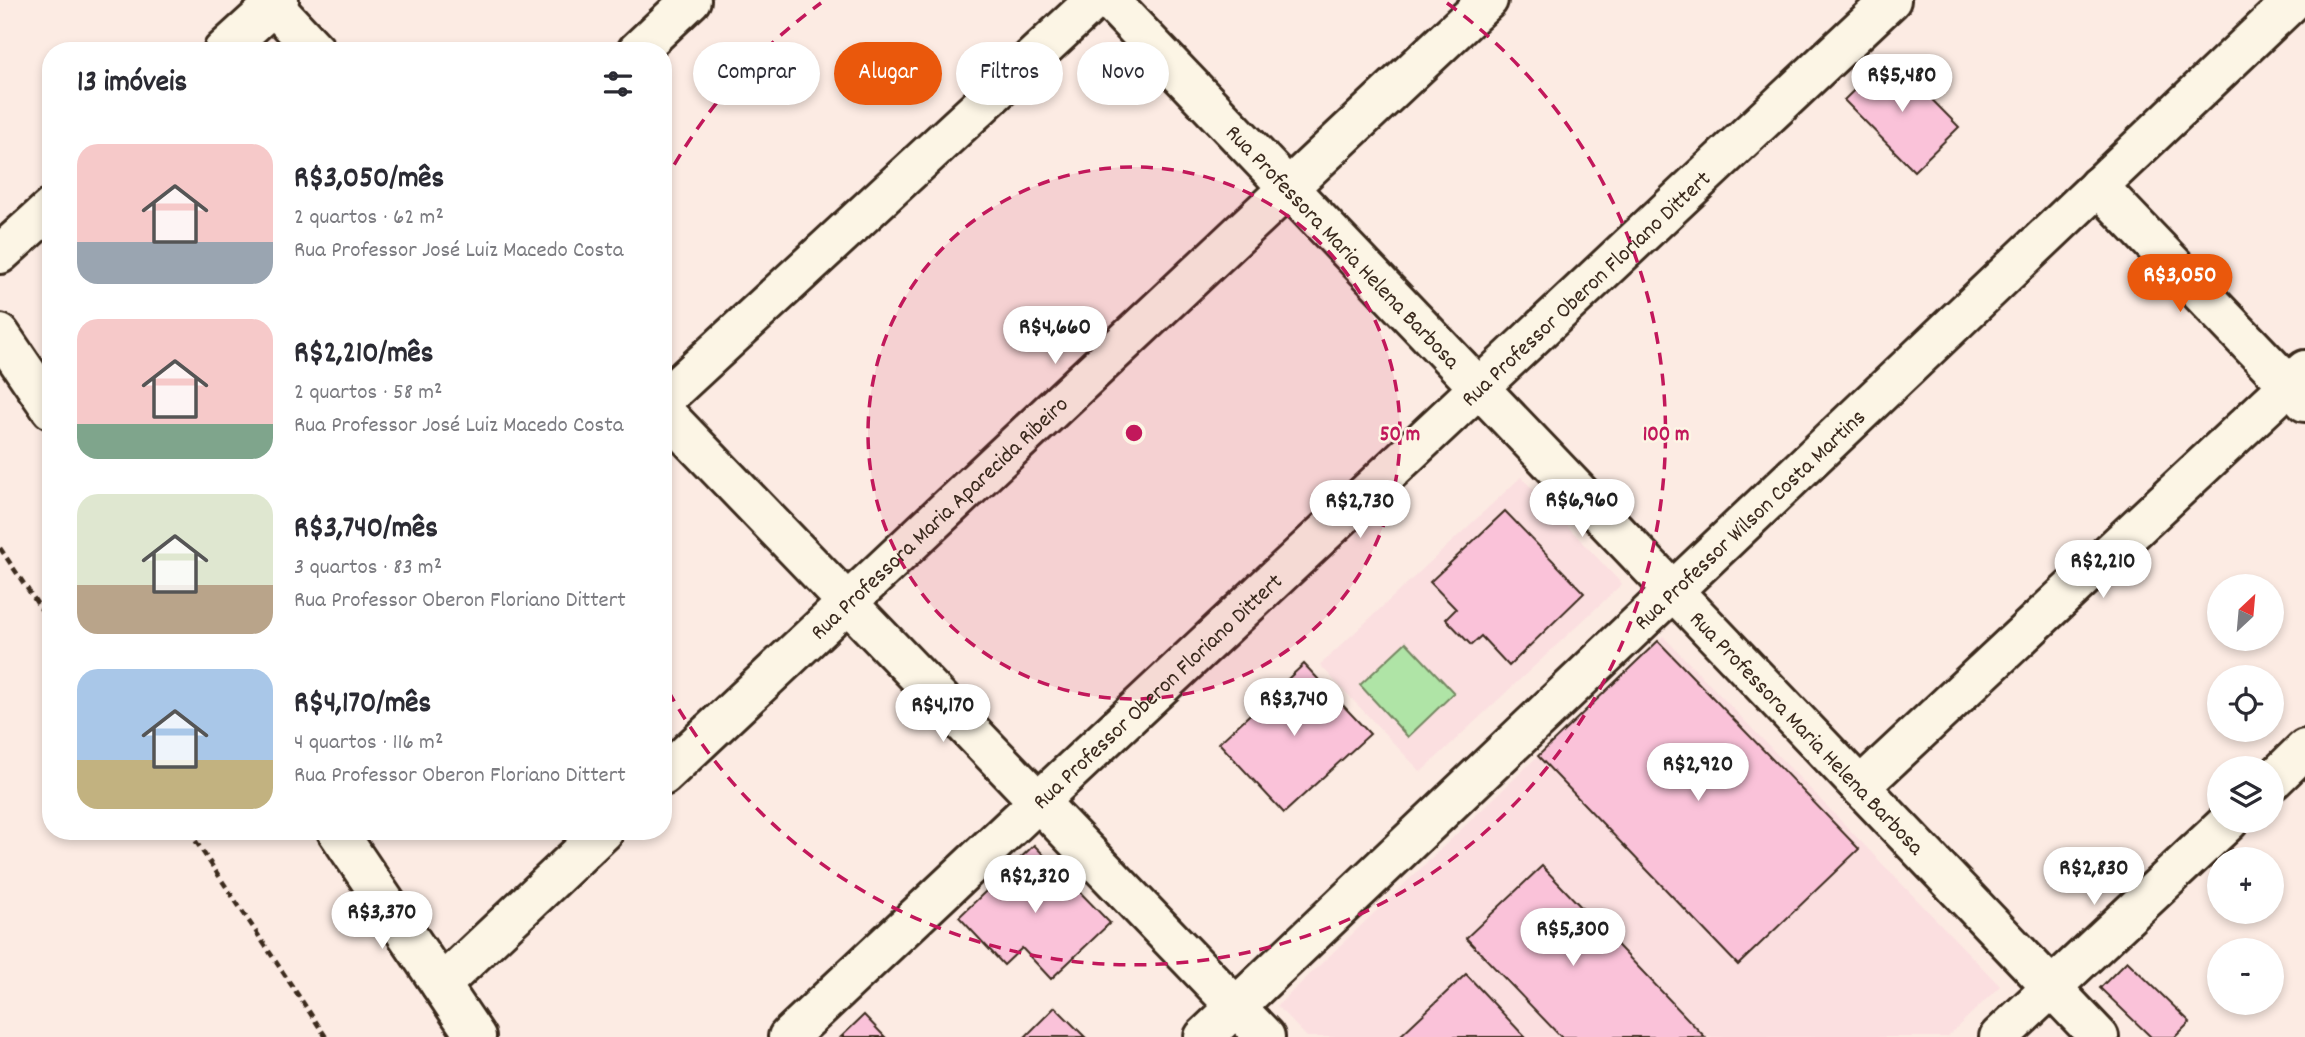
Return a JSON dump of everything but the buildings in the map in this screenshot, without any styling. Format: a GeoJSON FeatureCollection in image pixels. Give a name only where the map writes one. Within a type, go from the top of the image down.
{"type":"FeatureCollection","features":[{"type":"Feature","properties":{"kind":"street"},"geometry":{"type":"LineString","coordinates":[[647,42],[691,0]]}},
{"type":"Feature","properties":{"kind":"street"},"geometry":{"type":"LineString","coordinates":[[672,392],[1095,0]]}},
{"type":"Feature","properties":{"kind":"street","name":"Rua Professora Maria Helena Barbosa"},"geometry":{"type":"LineString","coordinates":[[1109,0],[2099,1037]]}},
{"type":"Feature","properties":{"kind":"street","name":"Rua Professora Maria Aparecida Ribeiro"},"geometry":{"type":"LineString","coordinates":[[672,768],[1488,0]]}},
{"type":"Feature","properties":{"kind":"street","name":"Rua Professor Oberon Floriano Dittert"},"geometry":{"type":"LineString","coordinates":[[788,1037],[1891,0]]}},
{"type":"Feature","properties":{"kind":"street","name":"Rua Professor Wilson Costa Martins"},"geometry":{"type":"LineString","coordinates":[[1204,1037],[2294,0]]}},
{"type":"Feature","properties":{"kind":"street"},"geometry":{"type":"LineString","coordinates":[[233,42],[276,3],[308,42]]}},
{"type":"Feature","properties":{"kind":"street"},"geometry":{"type":"LineString","coordinates":[[1860,787],[2300,386],[2098,186]]}},
{"type":"Feature","properties":{"kind":"street"},"geometry":{"type":"LineString","coordinates":[[0,254],[42,216]]}},
{"type":"Feature","properties":{"kind":"street"},"geometry":{"type":"LineString","coordinates":[[0,334],[42,396]]}},
{"type":"Feature","properties":{"kind":"street"},"geometry":{"type":"LineString","coordinates":[[672,420],[1265,1037]]}},
{"type":"Feature","properties":{"kind":"street"},"geometry":{"type":"LineString","coordinates":[[2284,769],[2305,749]]}},
{"type":"Feature","properties":{"kind":"street"},"geometry":{"type":"LineString","coordinates":[[1999,1037],[2216,833]]}},
{"type":"Feature","properties":{"kind":"street"},"geometry":{"type":"LineString","coordinates":[[343,840],[476,1037]]}},
{"type":"Feature","properties":{"kind":"street"},"geometry":{"type":"LineString","coordinates":[[441,985],[594,840]]}},
{"type":"Feature","properties":{"kind":"path"},"geometry":{"type":"LineString","coordinates":[[0,548],[42,611]]}},
{"type":"Feature","properties":{"kind":"path"},"geometry":{"type":"LineString","coordinates":[[195,840],[326,1037]]}},
{"type":"Feature","properties":{"kind":"shaded area"},"geometry":{"type":"Polygon","coordinates":[[[1521,477],[1622,584],[1421,772],[1320,665],[1521,477]]]}},
{"type":"Feature","properties":{"kind":"shaded area"},"geometry":{"type":"Polygon","coordinates":[[[1663,636],[2000,986],[1947,1037],[1307,1037],[1277,1006],[1663,636]]]}},
{"type":"Feature","properties":{"kind":"green space"},"geometry":{"type":"Polygon","coordinates":[[[1406,642],[1454,693],[1408,737],[1360,685],[1406,642]]]}}]}
